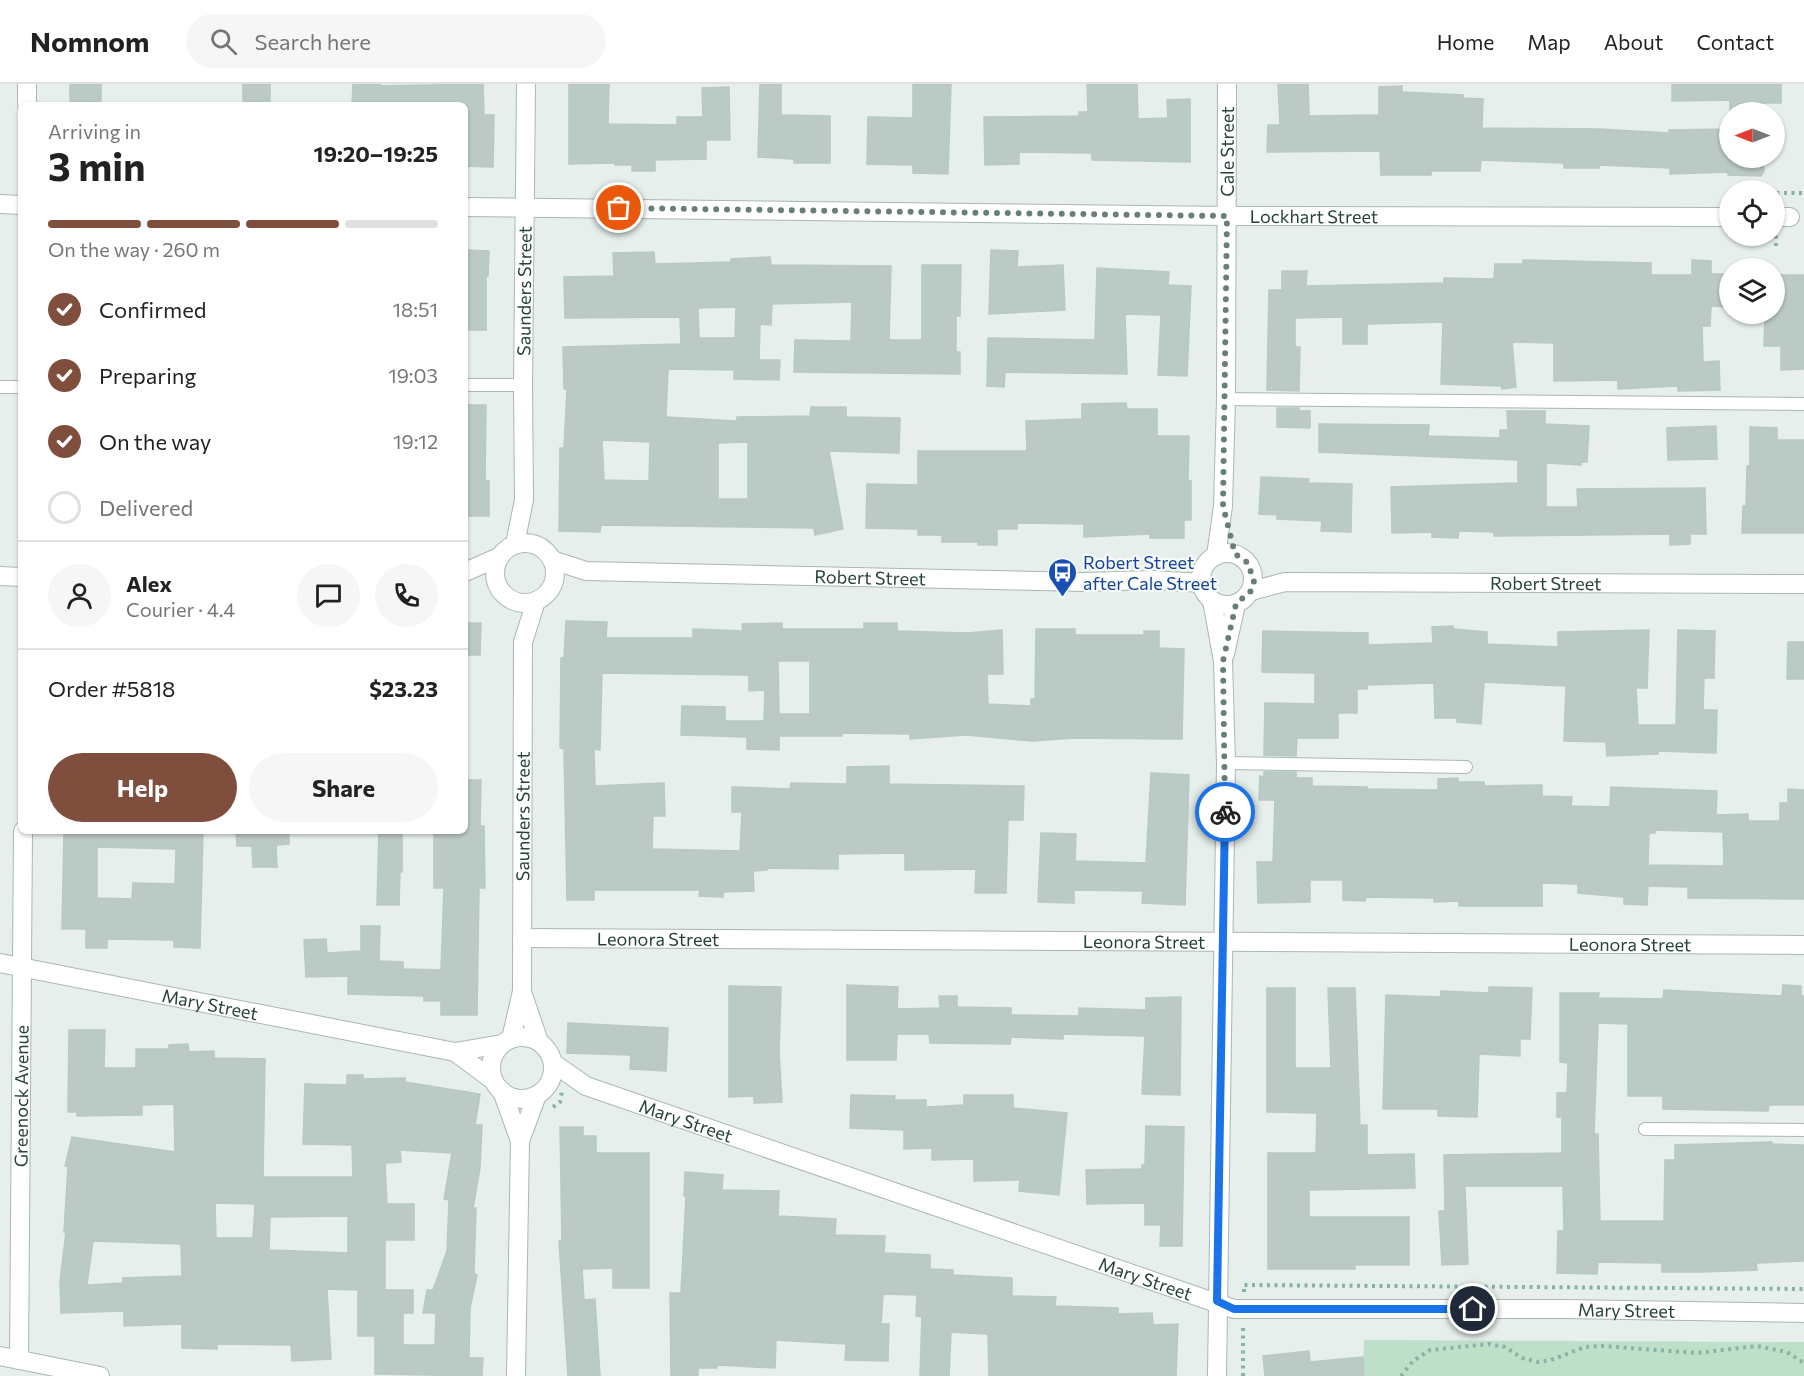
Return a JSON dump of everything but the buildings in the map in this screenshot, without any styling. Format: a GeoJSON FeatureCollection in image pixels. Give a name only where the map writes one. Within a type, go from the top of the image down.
{"type":"FeatureCollection","features":[{"type":"Feature","properties":{"kind":"street"},"geometry":{"type":"LineString","coordinates":[[27,84],[27,102]]}},
{"type":"Feature","properties":{"kind":"street","name":"Saunders Street"},"geometry":{"type":"LineString","coordinates":[[515,544],[524,500],[522,385],[526,84]]}},
{"type":"Feature","properties":{"kind":"street","name":"Cale Street"},"geometry":{"type":"LineString","coordinates":[[1210,560],[1223,506],[1226,399],[1227,84]]}},
{"type":"Feature","properties":{"kind":"street"},"geometry":{"type":"LineString","coordinates":[[0,204],[18,205]]}},
{"type":"Feature","properties":{"kind":"street","name":"Lockhart Street"},"geometry":{"type":"LineString","coordinates":[[468,207],[1227,216],[1719,217]]}},
{"type":"Feature","properties":{"kind":"street","name":"Saunders Street"},"geometry":{"type":"LineString","coordinates":[[524,500],[538,545],[552,560]]}},
{"type":"Feature","properties":{"kind":"street","name":"Cale Street"},"geometry":{"type":"LineString","coordinates":[[1223,506],[1242,558]]}},
{"type":"Feature","properties":{"kind":"street"},"geometry":{"type":"LineString","coordinates":[[468,571],[499,557],[515,544],[538,545]]}},
{"type":"Feature","properties":{"kind":"street","name":"Saunders Street"},"geometry":{"type":"LineString","coordinates":[[499,557],[495,577],[524,642]]}},
{"type":"Feature","properties":{"kind":"street"},"geometry":{"type":"LineString","coordinates":[[1242,558],[1254,582],[1251,591],[1236,604],[1226,606],[1212,601],[1204,592],[1202,583],[1210,560],[1242,558]]}},
{"type":"Feature","properties":{"kind":"street","name":"Robert Street"},"geometry":{"type":"LineString","coordinates":[[1242,558],[1285,582]]}},
{"type":"Feature","properties":{"kind":"street"},"geometry":{"type":"LineString","coordinates":[[468,574],[525,603],[536,601],[551,588],[555,570],[552,560]]}},
{"type":"Feature","properties":{"kind":"street","name":"Robert Street"},"geometry":{"type":"LineString","coordinates":[[552,560],[586,571],[1083,582],[1153,580],[1202,583]]}},
{"type":"Feature","properties":{"kind":"street","name":"Robert Street"},"geometry":{"type":"LineString","coordinates":[[1153,580],[1210,560]]}},
{"type":"Feature","properties":{"kind":"street","name":"Robert Street"},"geometry":{"type":"LineString","coordinates":[[551,588],[586,571]]}},
{"type":"Feature","properties":{"kind":"street"},"geometry":{"type":"LineString","coordinates":[[0,576],[18,577]]}},
{"type":"Feature","properties":{"kind":"street","name":"Robert Street"},"geometry":{"type":"LineString","coordinates":[[1251,591],[1285,582],[1804,584]]}},
{"type":"Feature","properties":{"kind":"street","name":"Saunders Street"},"geometry":{"type":"LineString","coordinates":[[506,1042],[522,991],[524,642],[536,601]]}},
{"type":"Feature","properties":{"kind":"street"},"geometry":{"type":"LineString","coordinates":[[1212,601],[1223,661],[1226,763],[1217,1376]]}},
{"type":"Feature","properties":{"kind":"street"},"geometry":{"type":"LineString","coordinates":[[1223,661],[1236,604]]}},
{"type":"Feature","properties":{"kind":"street","name":"Greenock Avenue"},"geometry":{"type":"LineString","coordinates":[[19,1360],[23,834]]}},
{"type":"Feature","properties":{"kind":"street","name":"Leonora Street"},"geometry":{"type":"LineString","coordinates":[[522,938],[1804,945]]}},
{"type":"Feature","properties":{"kind":"street","name":"Mary Street"},"geometry":{"type":"LineString","coordinates":[[0,963],[455,1052],[506,1042],[523,1036],[539,1042],[550,1053],[553,1063],[586,1086],[1217,1301],[1234,1309],[1565,1309],[1804,1313]]}},
{"type":"Feature","properties":{"kind":"street","name":"Saunders Street"},"geometry":{"type":"LineString","coordinates":[[522,991],[539,1042]]}},
{"type":"Feature","properties":{"kind":"street"},"geometry":{"type":"LineString","coordinates":[[506,1042],[491,1063],[520,1141],[516,1376]]}},
{"type":"Feature","properties":{"kind":"street","name":"Mary Street"},"geometry":{"type":"LineString","coordinates":[[455,1052],[498,1086],[520,1099],[542,1092],[586,1086]]}},
{"type":"Feature","properties":{"kind":"street"},"geometry":{"type":"LineString","coordinates":[[520,1141],[542,1092],[551,1079],[553,1063]]}},
{"type":"Feature","properties":{"kind":"street"},"geometry":{"type":"LineString","coordinates":[[0,1356],[100,1376]]}},
{"type":"Feature","properties":{"kind":"lane"},"geometry":{"type":"LineString","coordinates":[[468,385],[522,385]]}},
{"type":"Feature","properties":{"kind":"lane"},"geometry":{"type":"LineString","coordinates":[[0,387],[18,387]]}},
{"type":"Feature","properties":{"kind":"lane"},"geometry":{"type":"LineString","coordinates":[[1226,399],[1804,404]]}},
{"type":"Feature","properties":{"kind":"lane"},"geometry":{"type":"LineString","coordinates":[[1226,763],[1466,767]]}},
{"type":"Feature","properties":{"kind":"lane"},"geometry":{"type":"LineString","coordinates":[[1645,1129],[1804,1130]]}},
{"type":"Feature","properties":{"kind":"path"},"geometry":{"type":"LineString","coordinates":[[1401,1376],[1413,1361],[1430,1350],[1489,1344],[1505,1347],[1522,1358],[1538,1362],[1551,1360],[1585,1347],[1602,1346],[1697,1353],[1757,1346],[1787,1352],[1804,1363]]}},
{"type":"Feature","properties":{"kind":"green space"},"geometry":{"type":"Polygon","coordinates":[[[1364,1340],[1804,1342],[1804,1376],[1363,1376],[1364,1340]]]}},
{"type":"Feature","properties":{"kind":"way so far"},"geometry":{"type":"LineString","coordinates":[[619,208],[1227,216],[1223,506],[1235,554],[1248,563],[1254,582],[1251,591],[1236,604],[1223,661],[1225,812]]}},
{"type":"Feature","properties":{"kind":"place","name":"Robert Street after Cale Street"},"geometry":{"type":"Point","coordinates":[1062,598]}},
{"type":"Feature","properties":{"kind":"route"},"geometry":{"type":"LineString","coordinates":[[1225,812],[1217,1301],[1234,1309],[1473,1309]]}}]}
